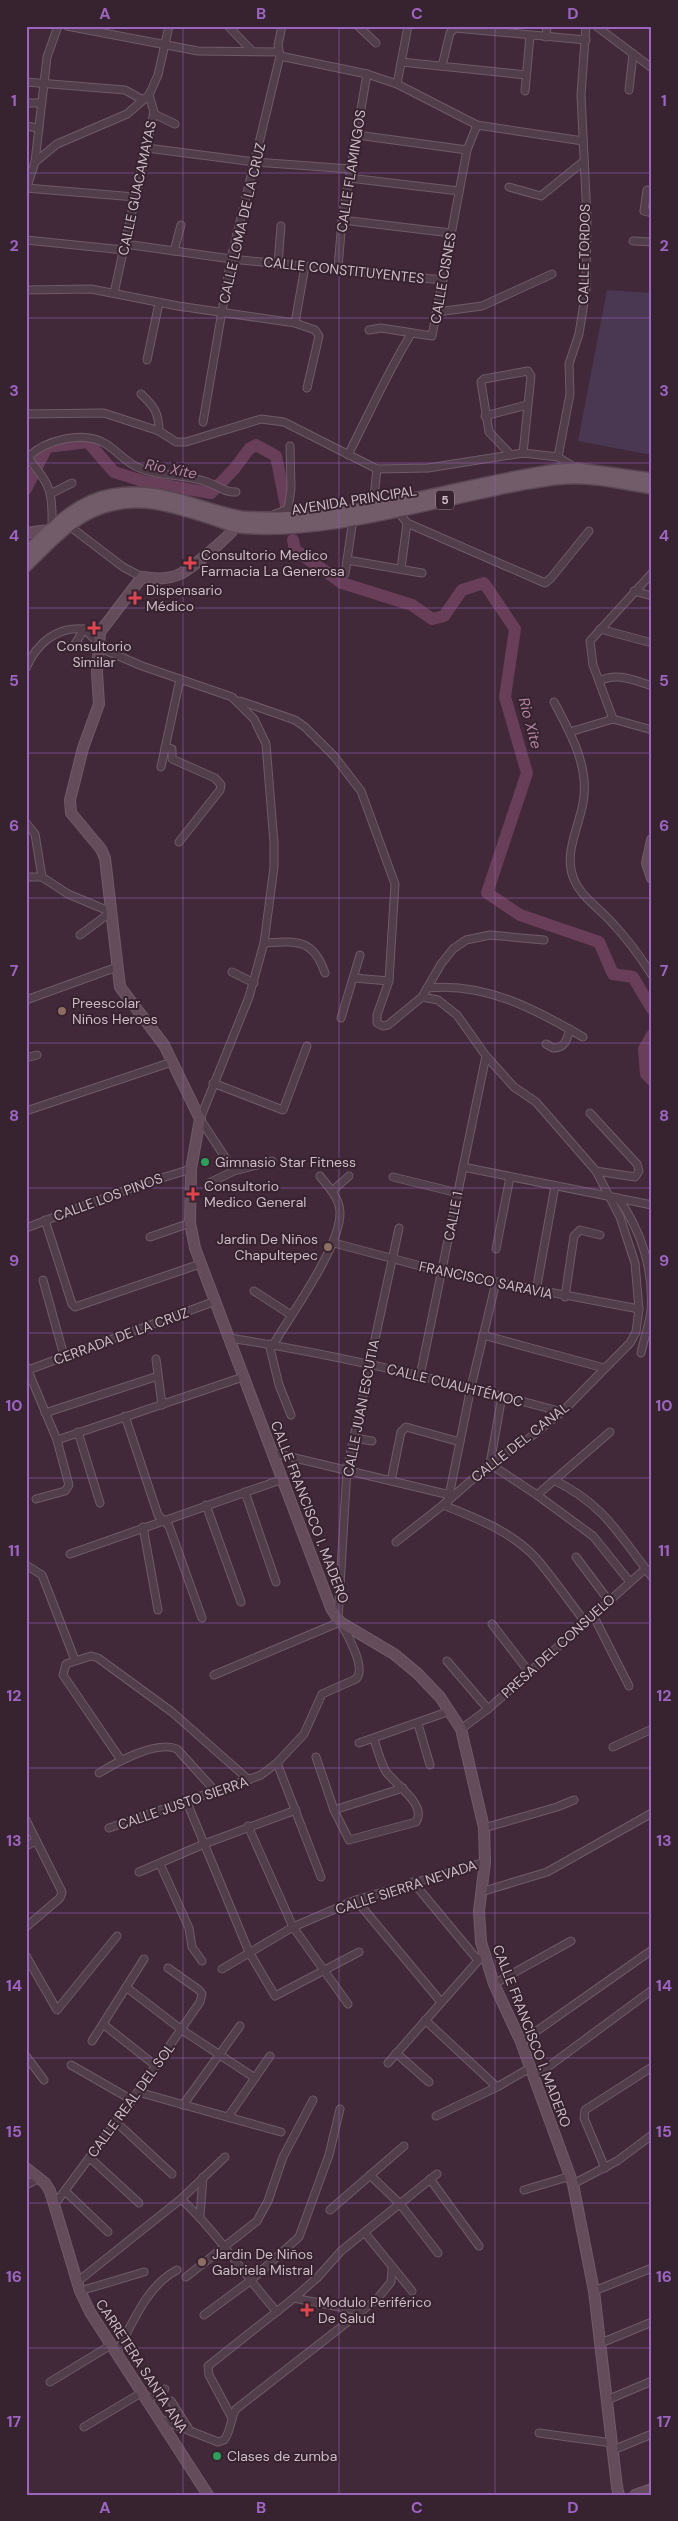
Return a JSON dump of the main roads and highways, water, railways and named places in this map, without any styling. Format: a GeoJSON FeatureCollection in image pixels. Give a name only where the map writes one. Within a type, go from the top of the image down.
{"type":"FeatureCollection","features":[{"type":"Feature","properties":{"kind":"main road","name":"AVENIDA PRINCIPAL"},"geometry":{"type":"LineString","coordinates":[[239,522],[336,513],[534,473],[577,469],[652,479]]}},
{"type":"Feature","properties":{"kind":"main road","name":"AVENIDA PRINCIPAL"},"geometry":{"type":"LineString","coordinates":[[239,522],[298,526],[397,510],[546,480],[568,478],[652,488]]}},
{"type":"Feature","properties":{"kind":"main road","name":"5"},"geometry":{"type":"LineString","coordinates":[[26,554],[51,529],[81,506],[99,498],[124,493],[141,492],[168,496],[239,522]]}},
{"type":"Feature","properties":{"kind":"main road","name":"5"},"geometry":{"type":"LineString","coordinates":[[26,566],[68,525],[86,514],[110,505],[144,502],[168,505],[239,522]]}},
{"type":"Feature","properties":{"kind":"waterway","name":"Rio Xite"},"geometry":{"type":"LineString","coordinates":[[26,489],[47,447],[88,442],[114,472],[146,482],[211,493],[235,468],[249,449],[256,445],[276,456],[286,506]]}},
{"type":"Feature","properties":{"kind":"waterway","name":"Rio Xite"},"geometry":{"type":"LineString","coordinates":[[293,540],[295,550],[342,583],[412,605],[432,619],[444,616],[462,590],[484,583],[515,629],[505,697],[527,773],[487,893],[520,915],[599,942],[613,974],[633,977],[652,1009]]}},
{"type":"Feature","properties":{"kind":"waterway","name":"Rio Xite"},"geometry":{"type":"LineString","coordinates":[[652,1035],[644,1049],[646,1074],[652,1080]]}},
{"type":"Feature","properties":{"kind":"place","name":"Consultorio Medico Farmacia La Generosa"},"geometry":{"type":"Point","coordinates":[190,563]}},
{"type":"Feature","properties":{"kind":"place","name":"Dispensario Médico"},"geometry":{"type":"Point","coordinates":[135,598]}},
{"type":"Feature","properties":{"kind":"place","name":"Consultorio Similar"},"geometry":{"type":"Point","coordinates":[94,628]}},
{"type":"Feature","properties":{"kind":"place","name":"Preescolar Niños Heroes"},"geometry":{"type":"Point","coordinates":[62,1011]}},
{"type":"Feature","properties":{"kind":"place","name":"Gimnasio Star Fitness"},"geometry":{"type":"Point","coordinates":[205,1162]}},
{"type":"Feature","properties":{"kind":"place","name":"Consultorio Medico General"},"geometry":{"type":"Point","coordinates":[193,1194]}},
{"type":"Feature","properties":{"kind":"place","name":"Jardin De Niños Chapultepec"},"geometry":{"type":"Point","coordinates":[328,1247]}},
{"type":"Feature","properties":{"kind":"place","name":"Jardin De Niños Gabriela Mistral"},"geometry":{"type":"Point","coordinates":[202,2262]}},
{"type":"Feature","properties":{"kind":"place","name":"Modulo Periférico De Salud"},"geometry":{"type":"Point","coordinates":[307,2310]}},
{"type":"Feature","properties":{"kind":"place","name":"Clases de zumba"},"geometry":{"type":"Point","coordinates":[217,2456]}}]}
